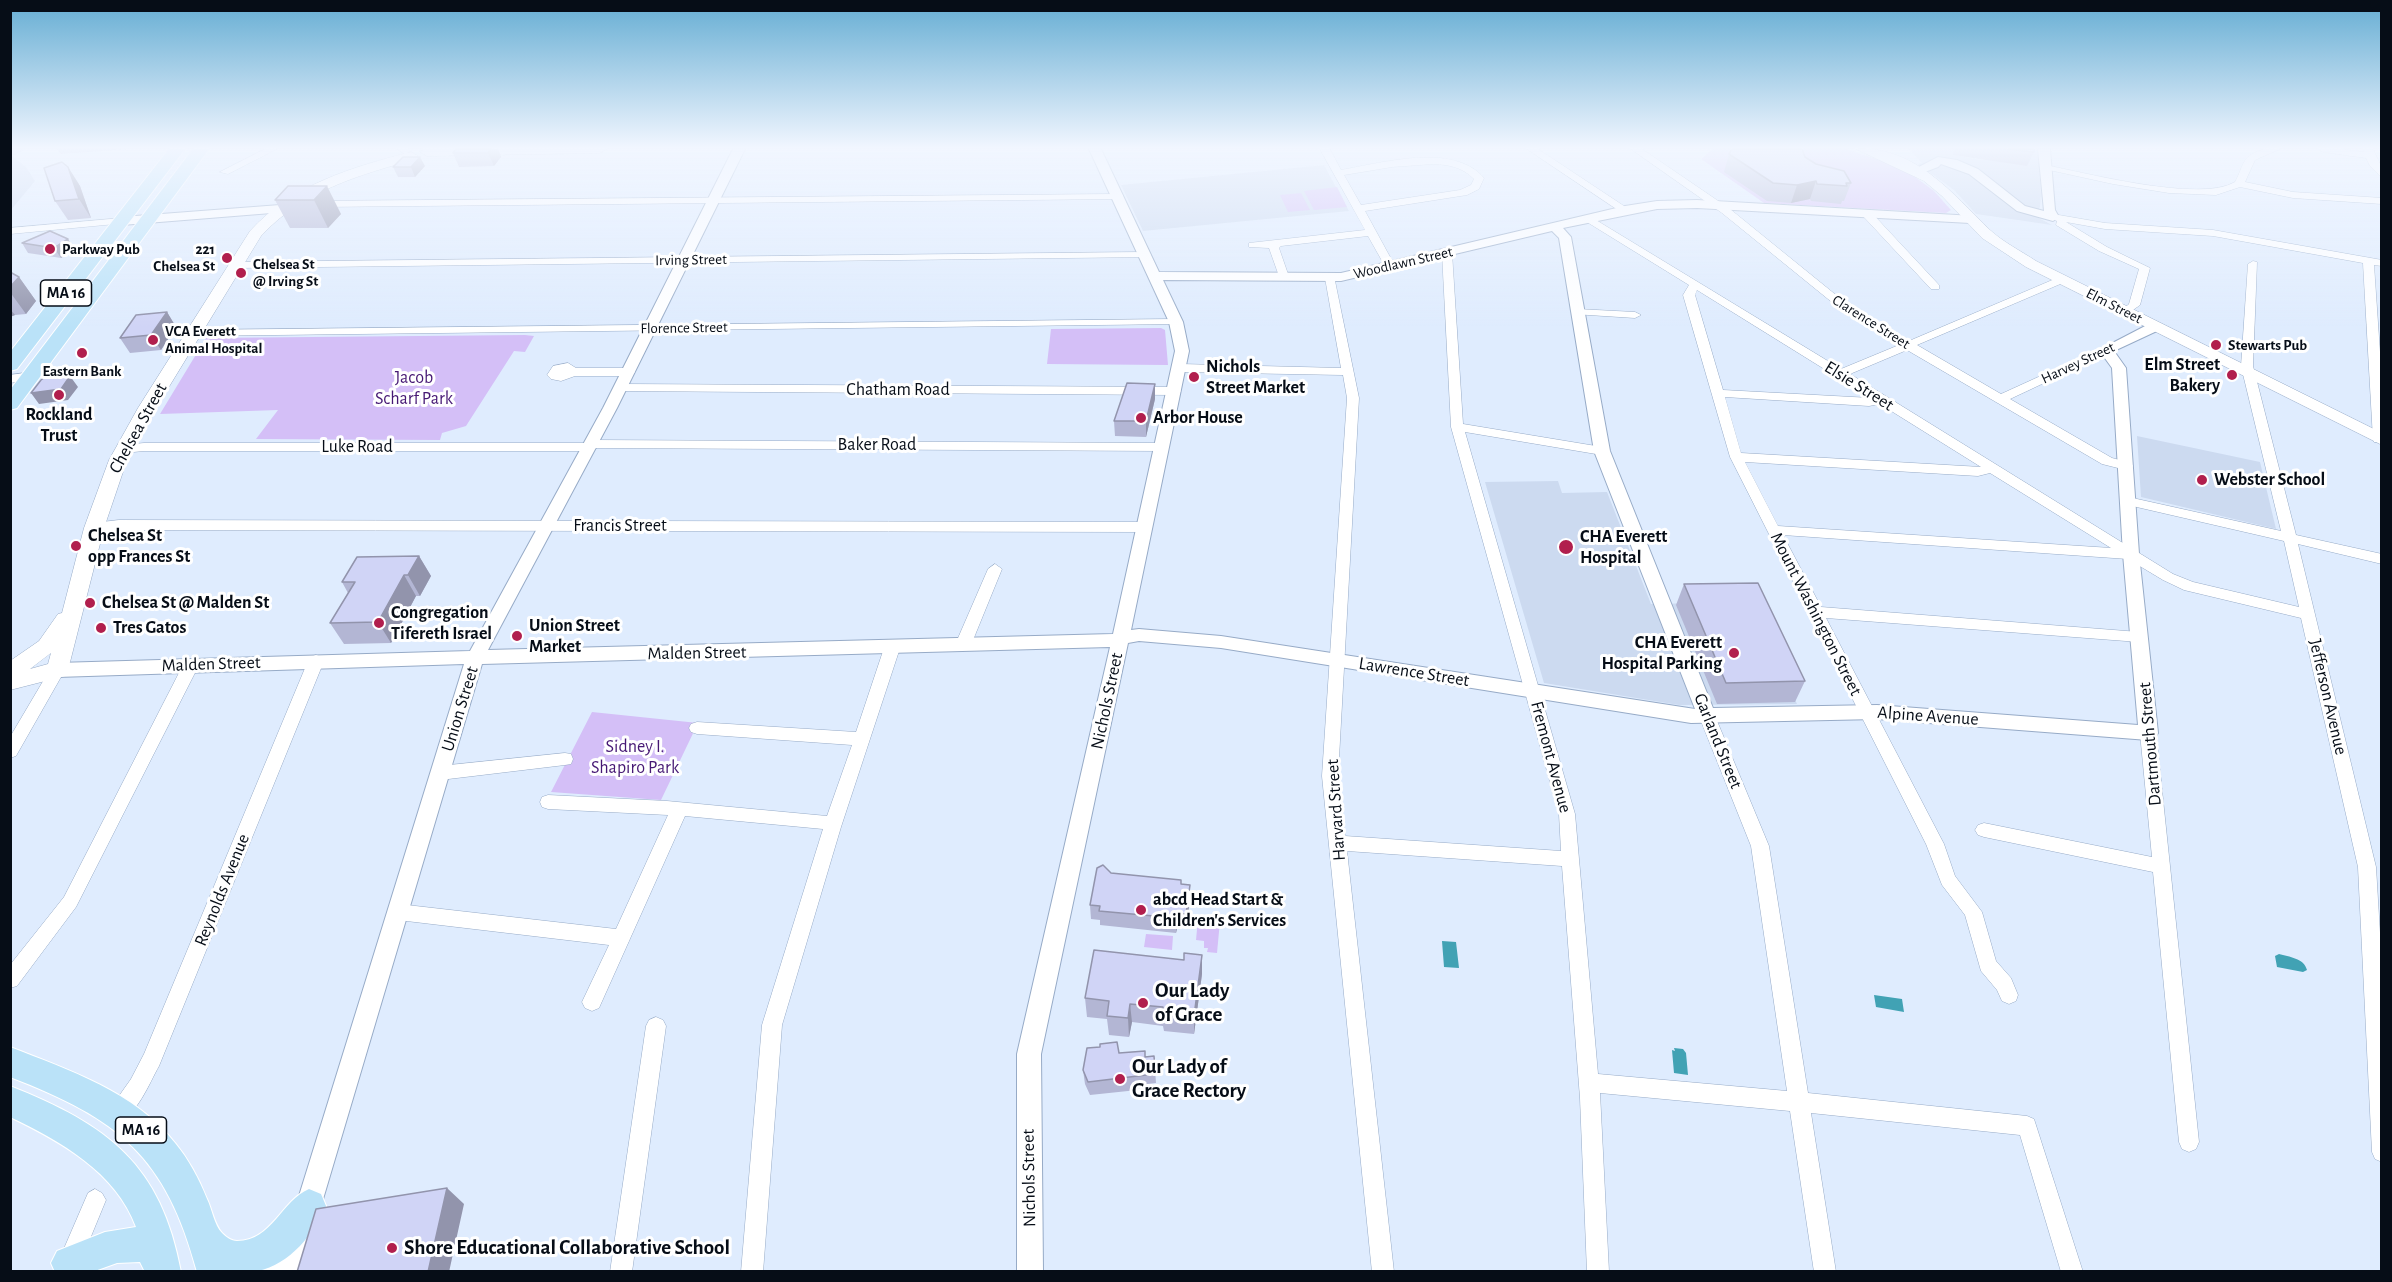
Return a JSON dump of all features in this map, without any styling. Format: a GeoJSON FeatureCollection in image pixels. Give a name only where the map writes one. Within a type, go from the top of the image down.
{"type":"FeatureCollection","features":[{"type":"Feature","properties":{"kind":"highway","name":"MA 16"},"geometry":{"type":"LineString","coordinates":[[10,365],[131,209]]}},
{"type":"Feature","properties":{"kind":"highway","name":"MA 16"},"geometry":{"type":"LineString","coordinates":[[10,404],[156,209]]}},
{"type":"Feature","properties":{"kind":"highway","name":"MA 16"},"geometry":{"type":"LineString","coordinates":[[10,1062],[87,1095],[143,1132],[170,1164],[190,1200],[211,1258]]}},
{"type":"Feature","properties":{"kind":"highway","name":"MA 16"},"geometry":{"type":"LineString","coordinates":[[10,1101],[79,1135],[101,1150],[120,1168],[136,1189],[148,1214],[162,1265]]}},
{"type":"Feature","properties":{"kind":"highway"},"geometry":{"type":"LineString","coordinates":[[211,1258],[219,1254],[232,1259],[258,1254],[284,1238],[309,1206]]}},
{"type":"Feature","properties":{"kind":"highway"},"geometry":{"type":"LineString","coordinates":[[68,1267],[117,1246],[135,1244],[152,1248],[162,1265]]}},
{"type":"Feature","properties":{"kind":"main road","name":"Chelsea Street"},"geometry":{"type":"LineString","coordinates":[[57,670],[94,528],[105,492],[123,449],[259,229],[282,209]]}},
{"type":"Feature","properties":{"kind":"main road","name":"Elm Street"},"geometry":{"type":"LineString","coordinates":[[1961,209],[2005,248],[2061,280],[2380,439]]}},
{"type":"Feature","properties":{"kind":"main road"},"geometry":{"type":"LineString","coordinates":[[10,674],[50,643],[74,603]]}},
{"type":"Feature","properties":{"kind":"main road"},"geometry":{"type":"LineString","coordinates":[[10,682],[57,670]]}},
{"type":"Feature","properties":{"kind":"street"},"geometry":{"type":"LineString","coordinates":[[10,231],[253,209]]}},
{"type":"Feature","properties":{"kind":"street","name":"Union Street"},"geometry":{"type":"LineString","coordinates":[[296,1272],[309,1206],[475,658],[621,388],[710,209]]}},
{"type":"Feature","properties":{"kind":"street","name":"Nichols Street"},"geometry":{"type":"LineString","coordinates":[[1030,1272],[1029,1054],[1180,368],[1182,345],[1176,322],[1125,209]]}},
{"type":"Feature","properties":{"kind":"street"},"geometry":{"type":"LineString","coordinates":[[1359,209],[1390,266]]}},
{"type":"Feature","properties":{"kind":"street","name":"Woodlawn Street"},"geometry":{"type":"LineString","coordinates":[[1155,276],[1330,278],[1634,209]]}},
{"type":"Feature","properties":{"kind":"street","name":"Clarence Street"},"geometry":{"type":"LineString","coordinates":[[1721,209],[1830,298],[1908,346],[2107,461],[2126,466]]}},
{"type":"Feature","properties":{"kind":"street","name":"Woodlawn Street"},"geometry":{"type":"LineString","coordinates":[[1796,209],[1970,219]]}},
{"type":"Feature","properties":{"kind":"street"},"geometry":{"type":"LineString","coordinates":[[2025,209],[2053,218],[2098,226],[2207,232],[2382,263]]}},
{"type":"Feature","properties":{"kind":"street"},"geometry":{"type":"LineString","coordinates":[[2050,209],[2053,218],[2107,251],[2145,267],[2143,282],[2134,305],[2126,312]]}},
{"type":"Feature","properties":{"kind":"street"},"geometry":{"type":"LineString","coordinates":[[1866,213],[1935,287]]}},
{"type":"Feature","properties":{"kind":"street","name":"Elsie Street"},"geometry":{"type":"LineString","coordinates":[[1587,219],[2183,584],[2308,614]]}},
{"type":"Feature","properties":{"kind":"street","name":"Garland Street"},"geometry":{"type":"LineString","coordinates":[[1555,227],[1565,237],[1602,451],[1760,846],[1825,1272]]}},
{"type":"Feature","properties":{"kind":"street"},"geometry":{"type":"LineString","coordinates":[[1253,244],[1275,245],[1283,241],[1371,233]]}},
{"type":"Feature","properties":{"kind":"street"},"geometry":{"type":"LineString","coordinates":[[1275,245],[1284,277]]}},
{"type":"Feature","properties":{"kind":"street","name":"Fremont Avenue"},"geometry":{"type":"LineString","coordinates":[[1447,252],[1457,427],[1567,811],[1589,1083],[1599,1272]]}},
{"type":"Feature","properties":{"kind":"street","name":"Irving Street"},"geometry":{"type":"LineString","coordinates":[[236,265],[1146,255]]}},
{"type":"Feature","properties":{"kind":"street"},"geometry":{"type":"LineString","coordinates":[[2368,261],[2377,304],[2380,439]]}},
{"type":"Feature","properties":{"kind":"street","name":"Jefferson Avenue"},"geometry":{"type":"LineString","coordinates":[[2253,264],[2247,365],[2367,867],[2381,1140]]}},
{"type":"Feature","properties":{"kind":"street","name":"Harvard Street"},"geometry":{"type":"LineString","coordinates":[[1330,278],[1353,400],[1330,774],[1383,1272]]}},
{"type":"Feature","properties":{"kind":"street"},"geometry":{"type":"LineString","coordinates":[[1840,374],[2061,280]]}},
{"type":"Feature","properties":{"kind":"street","name":"Mount Washington Street"},"geometry":{"type":"LineString","coordinates":[[1695,284],[1689,295],[1736,457],[1937,847],[1948,880],[1973,912],[1988,965],[2004,984],[2009,995]]}},
{"type":"Feature","properties":{"kind":"street"},"geometry":{"type":"LineString","coordinates":[[1577,312],[1635,315]]}},
{"type":"Feature","properties":{"kind":"street","name":"Florence Street"},"geometry":{"type":"LineString","coordinates":[[193,333],[1176,322]]}},
{"type":"Feature","properties":{"kind":"street","name":"Harvey Street"},"geometry":{"type":"LineString","coordinates":[[2000,399],[2154,327]]}},
{"type":"Feature","properties":{"kind":"street","name":"Dartmouth Street"},"geometry":{"type":"LineString","coordinates":[[2106,350],[2117,362],[2119,368],[2131,554],[2189,1142]]}},
{"type":"Feature","properties":{"kind":"street"},"geometry":{"type":"LineString","coordinates":[[1180,368],[1348,372]]}},
{"type":"Feature","properties":{"kind":"street"},"geometry":{"type":"LineString","coordinates":[[571,372],[629,372]]}},
{"type":"Feature","properties":{"kind":"street"},"geometry":{"type":"LineString","coordinates":[[10,379],[32,376]]}},
{"type":"Feature","properties":{"kind":"street","name":"Chatham Road"},"geometry":{"type":"LineString","coordinates":[[621,388],[1175,391]]}},
{"type":"Feature","properties":{"kind":"street"},"geometry":{"type":"LineString","coordinates":[[1717,393],[1869,402],[1882,400]]}},
{"type":"Feature","properties":{"kind":"street"},"geometry":{"type":"LineString","coordinates":[[1457,427],[1602,451]]}},
{"type":"Feature","properties":{"kind":"street","name":"Luke Road"},"geometry":{"type":"LineString","coordinates":[[123,449],[144,447],[591,445]]}},
{"type":"Feature","properties":{"kind":"street","name":"Baker Road"},"geometry":{"type":"LineString","coordinates":[[591,445],[1163,447]]}},
{"type":"Feature","properties":{"kind":"street"},"geometry":{"type":"LineString","coordinates":[[1736,457],[1978,472],[1992,468]]}},
{"type":"Feature","properties":{"kind":"street"},"geometry":{"type":"LineString","coordinates":[[2128,501],[2382,559]]}},
{"type":"Feature","properties":{"kind":"street","name":"Francis Street"},"geometry":{"type":"LineString","coordinates":[[94,528],[119,525],[1145,527]]}},
{"type":"Feature","properties":{"kind":"street"},"geometry":{"type":"LineString","coordinates":[[1773,530],[2131,554]]}},
{"type":"Feature","properties":{"kind":"street"},"geometry":{"type":"LineString","coordinates":[[963,645],[995,569]]}},
{"type":"Feature","properties":{"kind":"street"},"geometry":{"type":"LineString","coordinates":[[1816,612],[2139,637]]}},
{"type":"Feature","properties":{"kind":"street","name":"Lawrence Street"},"geometry":{"type":"LineString","coordinates":[[1120,639],[1142,635],[1188,639],[1337,659],[1532,691],[1707,716]]}},
{"type":"Feature","properties":{"kind":"street","name":"Malden Street"},"geometry":{"type":"LineString","coordinates":[[57,670],[316,661],[1102,642],[1120,639]]}},
{"type":"Feature","properties":{"kind":"street"},"geometry":{"type":"LineString","coordinates":[[752,1272],[772,1022],[833,823],[892,648]]}},
{"type":"Feature","properties":{"kind":"street","name":"Reynolds Avenue"},"geometry":{"type":"LineString","coordinates":[[117,1113],[133,1094],[152,1059],[316,661]]}},
{"type":"Feature","properties":{"kind":"street"},"geometry":{"type":"LineString","coordinates":[[10,980],[70,902],[191,665]]}},
{"type":"Feature","properties":{"kind":"street"},"geometry":{"type":"LineString","coordinates":[[10,752],[57,670]]}},
{"type":"Feature","properties":{"kind":"street","name":"Alpine Avenue"},"geometry":{"type":"LineString","coordinates":[[1707,716],[1866,712],[2148,733]]}},
{"type":"Feature","properties":{"kind":"street"},"geometry":{"type":"LineString","coordinates":[[697,728],[861,739]]}},
{"type":"Feature","properties":{"kind":"street"},"geometry":{"type":"LineString","coordinates":[[440,773],[565,759]]}},
{"type":"Feature","properties":{"kind":"street"},"geometry":{"type":"LineString","coordinates":[[548,802],[833,823]]}},
{"type":"Feature","properties":{"kind":"street"},"geometry":{"type":"LineString","coordinates":[[592,1002],[679,810]]}},
{"type":"Feature","properties":{"kind":"street"},"geometry":{"type":"LineString","coordinates":[[1984,830],[2161,866]]}},
{"type":"Feature","properties":{"kind":"street"},"geometry":{"type":"LineString","coordinates":[[1337,843],[1572,860]]}},
{"type":"Feature","properties":{"kind":"street"},"geometry":{"type":"LineString","coordinates":[[399,912],[621,938]]}},
{"type":"Feature","properties":{"kind":"street"},"geometry":{"type":"LineString","coordinates":[[621,1272],[656,1026]]}},
{"type":"Feature","properties":{"kind":"street"},"geometry":{"type":"LineString","coordinates":[[1589,1083],[2027,1126],[2072,1272]]}},
{"type":"Feature","properties":{"kind":"street"},"geometry":{"type":"LineString","coordinates":[[68,1267],[95,1200]]}},
{"type":"Feature","properties":{"kind":"street","name":"Union Street"},"geometry":{"type":"LineString","coordinates":[[268,1272],[295,1236],[309,1206]]}},
{"type":"Feature","properties":{"kind":"shaded area"},"geometry":{"type":"Polygon","coordinates":[[[1132,209],[1348,209],[1349,211],[1143,231],[1132,209]]]}},
{"type":"Feature","properties":{"kind":"shaded area"},"geometry":{"type":"Polygon","coordinates":[[[1971,209],[2039,209],[2035,216],[2052,225],[1976,214],[1971,209]]]}},
{"type":"Feature","properties":{"kind":"shaded area","name":"Webster School"},"geometry":{"type":"Polygon","coordinates":[[[2137,436],[2260,462],[2276,529],[2141,497],[2137,436]]]}},
{"type":"Feature","properties":{"kind":"shaded area","name":"CHA Everett Hospital"},"geometry":{"type":"Polygon","coordinates":[[[1558,481],[1562,493],[1607,492],[1651,604],[1749,602],[1797,704],[1679,705],[1544,683],[1485,482],[1558,481]]]}},
{"type":"Feature","properties":{"kind":"green space"},"geometry":{"type":"Polygon","coordinates":[[[1287,209],[1310,210],[1288,212],[1287,209]]]}},
{"type":"Feature","properties":{"kind":"green space"},"geometry":{"type":"Polygon","coordinates":[[[1870,209],[1951,210],[1946,213],[1870,209]]]}},
{"type":"Feature","properties":{"kind":"green space"},"geometry":{"type":"Polygon","coordinates":[[[1161,328],[1165,330],[1168,365],[1047,364],[1051,329],[1161,328]]]}},
{"type":"Feature","properties":{"kind":"green space","name":"Jacob Scharf Park"},"geometry":{"type":"Polygon","coordinates":[[[534,336],[525,352],[514,351],[466,426],[442,433],[440,440],[256,439],[278,410],[160,414],[206,338],[534,336]]]}},
{"type":"Feature","properties":{"kind":"green space","name":"Sidney I. Shapiro Park"},"geometry":{"type":"Polygon","coordinates":[[[592,712],[698,723],[661,800],[551,792],[592,712]]]}},
{"type":"Feature","properties":{"kind":"green space"},"geometry":{"type":"Polygon","coordinates":[[[1198,919],[1220,921],[1217,953],[1207,952],[1208,948],[1204,948],[1204,941],[1196,940],[1198,919]]]}},
{"type":"Feature","properties":{"kind":"green space"},"geometry":{"type":"Polygon","coordinates":[[[1146,934],[1173,936],[1172,950],[1144,947],[1146,934]]]}},
{"type":"Feature","properties":{"kind":"water"},"geometry":{"type":"Polygon","coordinates":[[[1442,941],[1456,942],[1459,968],[1444,967],[1442,941]]]}},
{"type":"Feature","properties":{"kind":"water"},"geometry":{"type":"Polygon","coordinates":[[[2279,954],[2299,960],[2307,970],[2303,972],[2277,967],[2275,956],[2279,954]]]}},
{"type":"Feature","properties":{"kind":"water"},"geometry":{"type":"Polygon","coordinates":[[[1874,995],[1902,999],[1904,1012],[1876,1007],[1874,995]]]}},
{"type":"Feature","properties":{"kind":"water"},"geometry":{"type":"Polygon","coordinates":[[[1674,1048],[1683,1049],[1686,1053],[1688,1075],[1674,1073],[1672,1050],[1675,1051],[1674,1048]]]}},
{"type":"Feature","properties":{"kind":"building"},"geometry":{"type":"Polygon","coordinates":[[[50,231],[68,239],[54,248],[22,243],[50,231]]]}},
{"type":"Feature","properties":{"kind":"building"},"geometry":{"type":"Polygon","coordinates":[[[10,272],[19,277],[10,287],[10,272]]]}},
{"type":"Feature","properties":{"kind":"building"},"geometry":{"type":"Polygon","coordinates":[[[167,312],[151,335],[120,338],[136,315],[167,312]]]}},
{"type":"Feature","properties":{"kind":"building"},"geometry":{"type":"Polygon","coordinates":[[[54,371],[63,371],[70,376],[61,389],[31,393],[41,380],[54,371]]]}},
{"type":"Feature","properties":{"kind":"building"},"geometry":{"type":"Polygon","coordinates":[[[1127,383],[1155,384],[1146,421],[1114,421],[1127,383]]]}},
{"type":"Feature","properties":{"kind":"building"},"geometry":{"type":"Polygon","coordinates":[[[419,556],[408,575],[404,575],[378,622],[330,623],[355,582],[342,582],[357,557],[419,556]]]}},
{"type":"Feature","properties":{"kind":"building","name":"CHA Everett Hospital Parking"},"geometry":{"type":"Polygon","coordinates":[[[1758,583],[1805,681],[1726,683],[1684,584],[1758,583]]]}},
{"type":"Feature","properties":{"kind":"building"},"geometry":{"type":"Polygon","coordinates":[[[1103,865],[1111,873],[1181,880],[1181,884],[1190,885],[1186,914],[1177,913],[1176,918],[1099,911],[1100,906],[1090,905],[1097,868],[1103,865]]]}},
{"type":"Feature","properties":{"kind":"building","name":"Our Lady of Grace"},"geometry":{"type":"Polygon","coordinates":[[[1094,950],[1184,960],[1184,953],[1202,955],[1194,1016],[1163,1012],[1163,1007],[1130,1004],[1128,1018],[1107,1016],[1109,1001],[1085,998],[1094,950]]]}},
{"type":"Feature","properties":{"kind":"building"},"geometry":{"type":"Polygon","coordinates":[[[1117,1042],[1119,1053],[1145,1051],[1145,1057],[1154,1056],[1155,1069],[1146,1070],[1146,1075],[1088,1082],[1083,1070],[1087,1048],[1117,1042]]]}},
{"type":"Feature","properties":{"kind":"building","name":"Shore Educational Collaborative School"},"geometry":{"type":"Polygon","coordinates":[[[447,1188],[428,1272],[297,1272],[316,1209],[447,1188]]]}},
{"type":"Feature","properties":{"kind":"place","name":"Parkway Pub"},"geometry":{"type":"Point","coordinates":[50,249]}},
{"type":"Feature","properties":{"kind":"place","name":"221 Chelsea St"},"geometry":{"type":"Point","coordinates":[227,258]}},
{"type":"Feature","properties":{"kind":"place","name":"Chelsea St @ Irving St"},"geometry":{"type":"Point","coordinates":[241,273]}},
{"type":"Feature","properties":{"kind":"place","name":"VCA Everett Animal Hospital"},"geometry":{"type":"Point","coordinates":[153,340]}},
{"type":"Feature","properties":{"kind":"place","name":"Stewarts Pub"},"geometry":{"type":"Point","coordinates":[2216,345]}},
{"type":"Feature","properties":{"kind":"place","name":"Eastern Bank"},"geometry":{"type":"Point","coordinates":[82,353]}},
{"type":"Feature","properties":{"kind":"place","name":"Elm Street Bakery"},"geometry":{"type":"Point","coordinates":[2232,375]}},
{"type":"Feature","properties":{"kind":"place","name":"Nichols Street Market"},"geometry":{"type":"Point","coordinates":[1194,377]}},
{"type":"Feature","properties":{"kind":"place","name":"Rockland Trust"},"geometry":{"type":"Point","coordinates":[59,395]}},
{"type":"Feature","properties":{"kind":"place","name":"Arbor House"},"geometry":{"type":"Point","coordinates":[1141,418]}},
{"type":"Feature","properties":{"kind":"place","name":"Webster School"},"geometry":{"type":"Point","coordinates":[2202,480]}},
{"type":"Feature","properties":{"kind":"place","name":"Chelsea St opp Frances St"},"geometry":{"type":"Point","coordinates":[76,546]}},
{"type":"Feature","properties":{"kind":"place","name":"CHA Everett Hospital"},"geometry":{"type":"Point","coordinates":[1566,547]}},
{"type":"Feature","properties":{"kind":"place","name":"Chelsea St @ Malden St"},"geometry":{"type":"Point","coordinates":[90,603]}},
{"type":"Feature","properties":{"kind":"place","name":"Congregation Tifereth Israel"},"geometry":{"type":"Point","coordinates":[379,623]}},
{"type":"Feature","properties":{"kind":"place","name":"Tres Gatos"},"geometry":{"type":"Point","coordinates":[101,628]}},
{"type":"Feature","properties":{"kind":"place","name":"Union Street Market"},"geometry":{"type":"Point","coordinates":[517,636]}},
{"type":"Feature","properties":{"kind":"place","name":"CHA Everett Hospital Parking"},"geometry":{"type":"Point","coordinates":[1734,653]}},
{"type":"Feature","properties":{"kind":"place","name":"abcd Head Start & Children's Services"},"geometry":{"type":"Point","coordinates":[1141,910]}},
{"type":"Feature","properties":{"kind":"place","name":"Our Lady of Grace"},"geometry":{"type":"Point","coordinates":[1143,1003]}},
{"type":"Feature","properties":{"kind":"place","name":"Our Lady of Grace Rectory"},"geometry":{"type":"Point","coordinates":[1120,1079]}},
{"type":"Feature","properties":{"kind":"place","name":"Shore Educational Collaborative School"},"geometry":{"type":"Point","coordinates":[392,1248]}}]}
